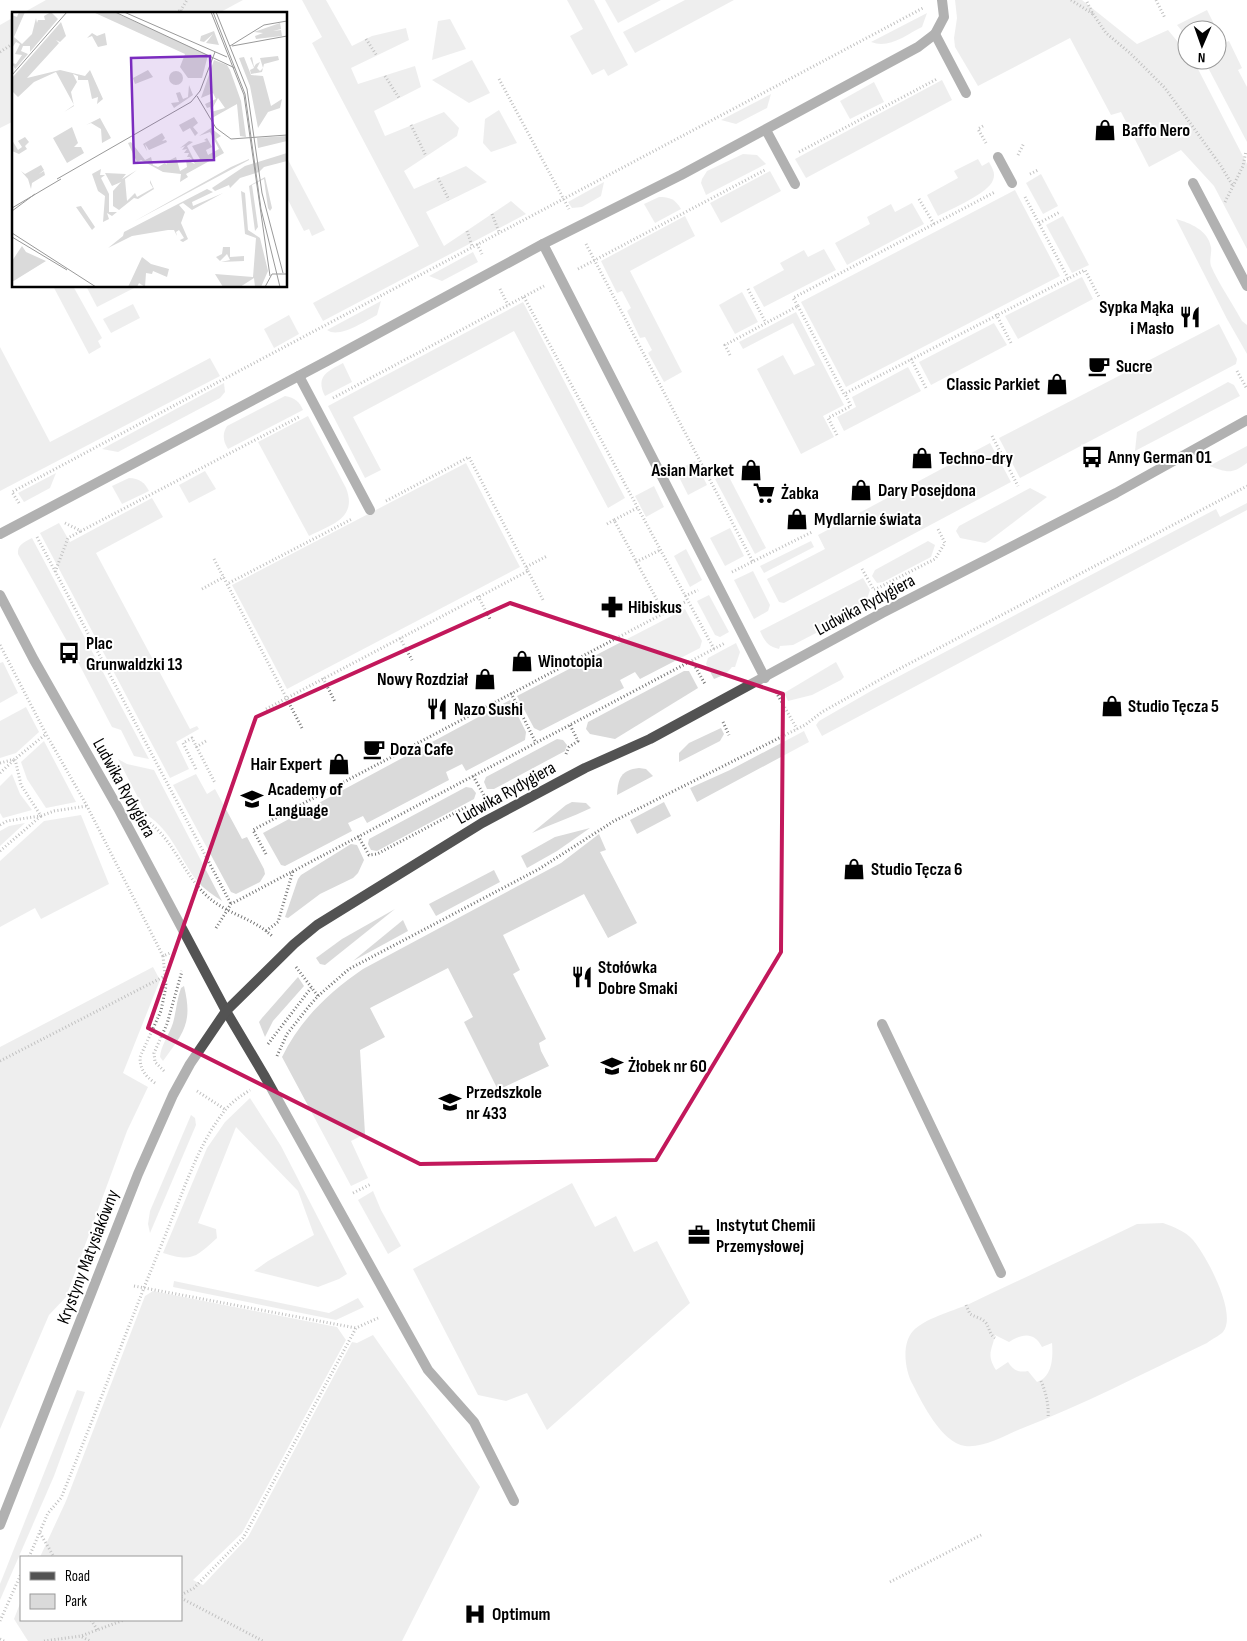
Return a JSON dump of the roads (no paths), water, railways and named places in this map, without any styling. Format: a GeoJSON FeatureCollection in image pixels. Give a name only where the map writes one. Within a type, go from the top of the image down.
{"type":"FeatureCollection","features":[{"type":"Feature","properties":{"kind":"street"},"geometry":{"type":"LineString","coordinates":[[0,534],[577,226],[681,175],[766,130],[918,47],[935,34],[944,17],[942,0]]}},
{"type":"Feature","properties":{"kind":"street"},"geometry":{"type":"LineString","coordinates":[[935,34],[966,93]]}},
{"type":"Feature","properties":{"kind":"street"},"geometry":{"type":"LineString","coordinates":[[766,130],[796,184]]}},
{"type":"Feature","properties":{"kind":"street"},"geometry":{"type":"LineString","coordinates":[[998,157],[1012,183]]}},
{"type":"Feature","properties":{"kind":"street"},"geometry":{"type":"LineString","coordinates":[[1193,183],[1247,286]]}},
{"type":"Feature","properties":{"kind":"street"},"geometry":{"type":"LineString","coordinates":[[543,244],[765,678]]}},
{"type":"Feature","properties":{"kind":"street"},"geometry":{"type":"LineString","coordinates":[[299,376],[370,510]]}},
{"type":"Feature","properties":{"kind":"street","name":"Ludwika Rydygiera"},"geometry":{"type":"LineString","coordinates":[[0,595],[34,660],[118,808],[226,1012],[294,944],[317,925],[482,823],[586,768],[650,739],[882,614],[1116,493],[1247,420]]}},
{"type":"Feature","properties":{"kind":"street"},"geometry":{"type":"LineString","coordinates":[[226,1012],[264,1075],[428,1370],[474,1422],[514,1501]]}},
{"type":"Feature","properties":{"kind":"street","name":"Krystyny Matysiakówny"},"geometry":{"type":"LineString","coordinates":[[0,1525],[142,1165],[173,1095],[190,1064],[226,1012]]}},
{"type":"Feature","properties":{"kind":"street"},"geometry":{"type":"LineString","coordinates":[[882,1024],[1001,1273]]}},
{"type":"Feature","properties":{"kind":"place","name":"Baffo Nero"},"geometry":{"type":"Point","coordinates":[1105,130]}},
{"type":"Feature","properties":{"kind":"place","name":"Sypka Mąka i Masło"},"geometry":{"type":"Point","coordinates":[1190,317]}},
{"type":"Feature","properties":{"kind":"place","name":"Sucre"},"geometry":{"type":"Point","coordinates":[1099,366]}},
{"type":"Feature","properties":{"kind":"place","name":"Classic Parkiet"},"geometry":{"type":"Point","coordinates":[1057,384]}},
{"type":"Feature","properties":{"kind":"place","name":"Anny German 01"},"geometry":{"type":"Point","coordinates":[1092,457]}},
{"type":"Feature","properties":{"kind":"place","name":"Techno-dry"},"geometry":{"type":"Point","coordinates":[922,458]}},
{"type":"Feature","properties":{"kind":"place","name":"Asian Market"},"geometry":{"type":"Point","coordinates":[751,470]}},
{"type":"Feature","properties":{"kind":"place","name":"Dary Posejdona"},"geometry":{"type":"Point","coordinates":[861,490]}},
{"type":"Feature","properties":{"kind":"place","name":"Żabka"},"geometry":{"type":"Point","coordinates":[764,493]}},
{"type":"Feature","properties":{"kind":"place","name":"Mydlarnie świata"},"geometry":{"type":"Point","coordinates":[797,519]}},
{"type":"Feature","properties":{"kind":"place","name":"Hibiskus"},"geometry":{"type":"Point","coordinates":[612,607]}},
{"type":"Feature","properties":{"kind":"place","name":"Plac Grunwaldzki 13"},"geometry":{"type":"Point","coordinates":[69,653]}},
{"type":"Feature","properties":{"kind":"place","name":"Winotopia"},"geometry":{"type":"Point","coordinates":[522,661]}},
{"type":"Feature","properties":{"kind":"place","name":"Nowy Rozdział"},"geometry":{"type":"Point","coordinates":[485,679]}},
{"type":"Feature","properties":{"kind":"place","name":"Studio Tęcza 5"},"geometry":{"type":"Point","coordinates":[1112,706]}},
{"type":"Feature","properties":{"kind":"place","name":"Nazo Sushi"},"geometry":{"type":"Point","coordinates":[437,709]}},
{"type":"Feature","properties":{"kind":"place","name":"Doza Cafe"},"geometry":{"type":"Point","coordinates":[374,749]}},
{"type":"Feature","properties":{"kind":"place","name":"Hair Expert"},"geometry":{"type":"Point","coordinates":[339,764]}},
{"type":"Feature","properties":{"kind":"place","name":"Academy of Language"},"geometry":{"type":"Point","coordinates":[252,799]}},
{"type":"Feature","properties":{"kind":"place","name":"Studio Tęcza 6"},"geometry":{"type":"Point","coordinates":[854,869]}},
{"type":"Feature","properties":{"kind":"place","name":"Stołówka Dobre Smaki"},"geometry":{"type":"Point","coordinates":[582,977]}},
{"type":"Feature","properties":{"kind":"place","name":"Żłobek nr 60"},"geometry":{"type":"Point","coordinates":[612,1066]}},
{"type":"Feature","properties":{"kind":"place","name":"Przedszkole nr 433"},"geometry":{"type":"Point","coordinates":[450,1102]}},
{"type":"Feature","properties":{"kind":"place","name":"Instytut Chemii Przemysłowej"},"geometry":{"type":"Point","coordinates":[699,1235]}},
{"type":"Feature","properties":{"kind":"place","name":"Optimum"},"geometry":{"type":"Point","coordinates":[475,1614]}}]}
